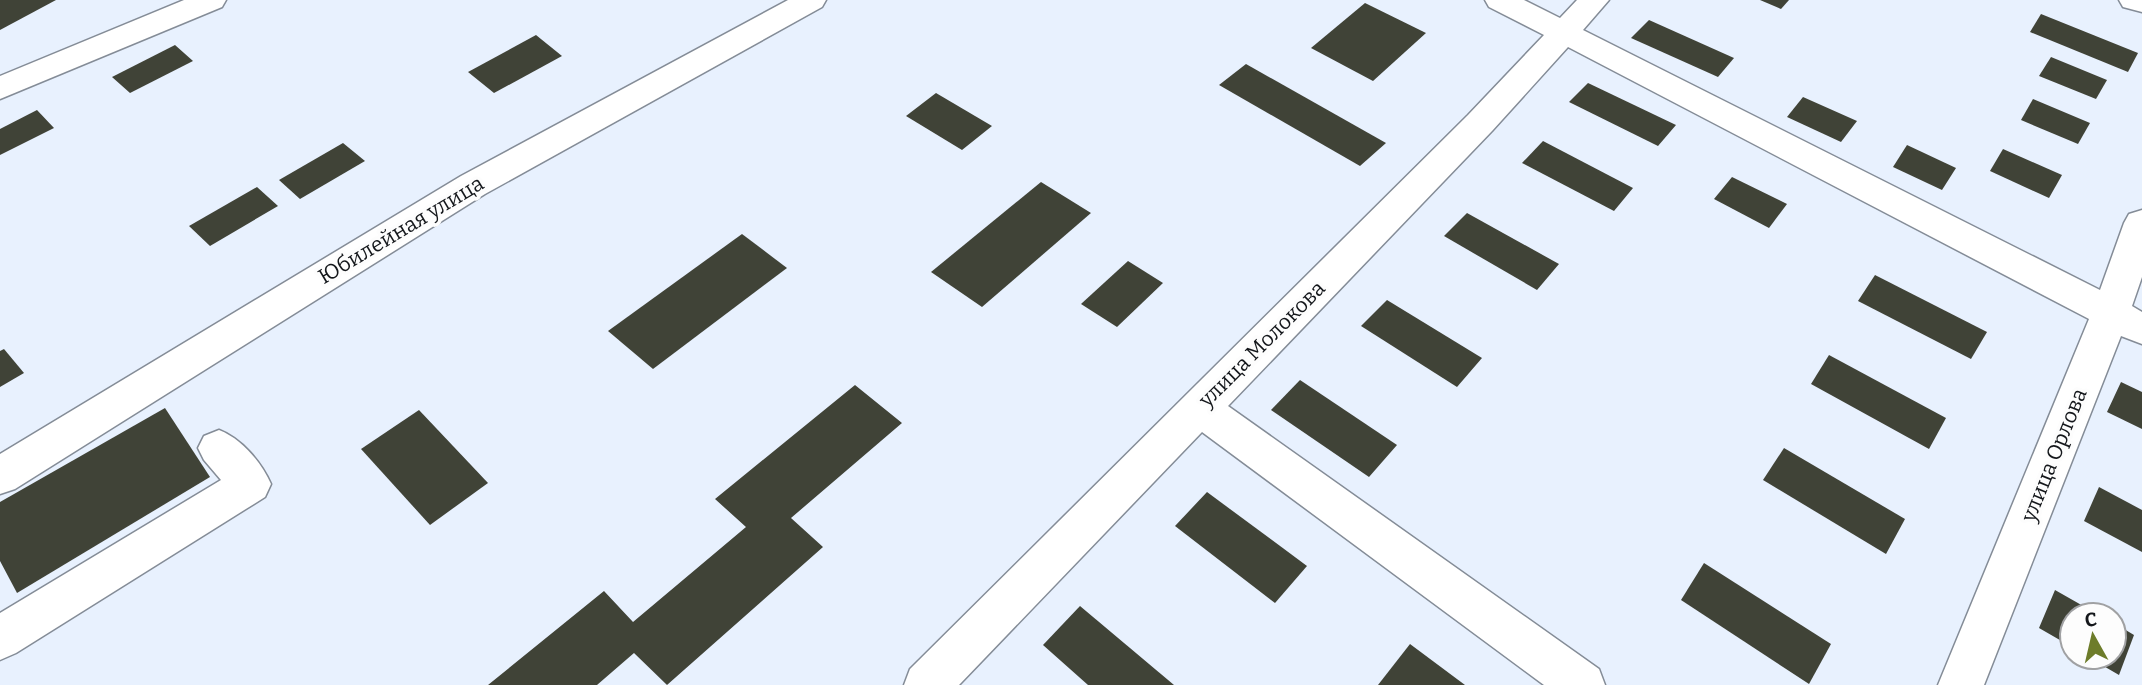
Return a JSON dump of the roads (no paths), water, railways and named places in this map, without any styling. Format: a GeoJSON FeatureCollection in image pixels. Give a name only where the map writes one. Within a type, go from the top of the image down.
{"type":"FeatureCollection","features":[{"type":"Feature","properties":{"kind":"street"},"geometry":{"type":"LineString","coordinates":[[140,29],[184,0]]}},
{"type":"Feature","properties":{"kind":"street"},"geometry":{"type":"LineString","coordinates":[[0,88],[211,0]]}},
{"type":"Feature","properties":{"kind":"street","name":"Юбилейная улица"},"geometry":{"type":"LineString","coordinates":[[0,476],[473,185],[811,0]]}},
{"type":"Feature","properties":{"kind":"street"},"geometry":{"type":"LineString","coordinates":[[1500,0],[2126,321]]}},
{"type":"Feature","properties":{"kind":"street","name":"улица Молокова"},"geometry":{"type":"LineString","coordinates":[[927,685],[1480,123],[1594,0]]}},
{"type":"Feature","properties":{"kind":"street"},"geometry":{"type":"LineString","coordinates":[[2134,0],[2142,3]]}},
{"type":"Feature","properties":{"kind":"street","name":"улица Орлова"},"geometry":{"type":"LineString","coordinates":[[1961,685],[2126,321],[2142,223]]}},
{"type":"Feature","properties":{"kind":"street"},"geometry":{"type":"LineString","coordinates":[[1200,408],[1581,685]]}},
{"type":"Feature","properties":{"kind":"street"},"geometry":{"type":"LineString","coordinates":[[0,638],[250,484],[219,448]]}}]}
